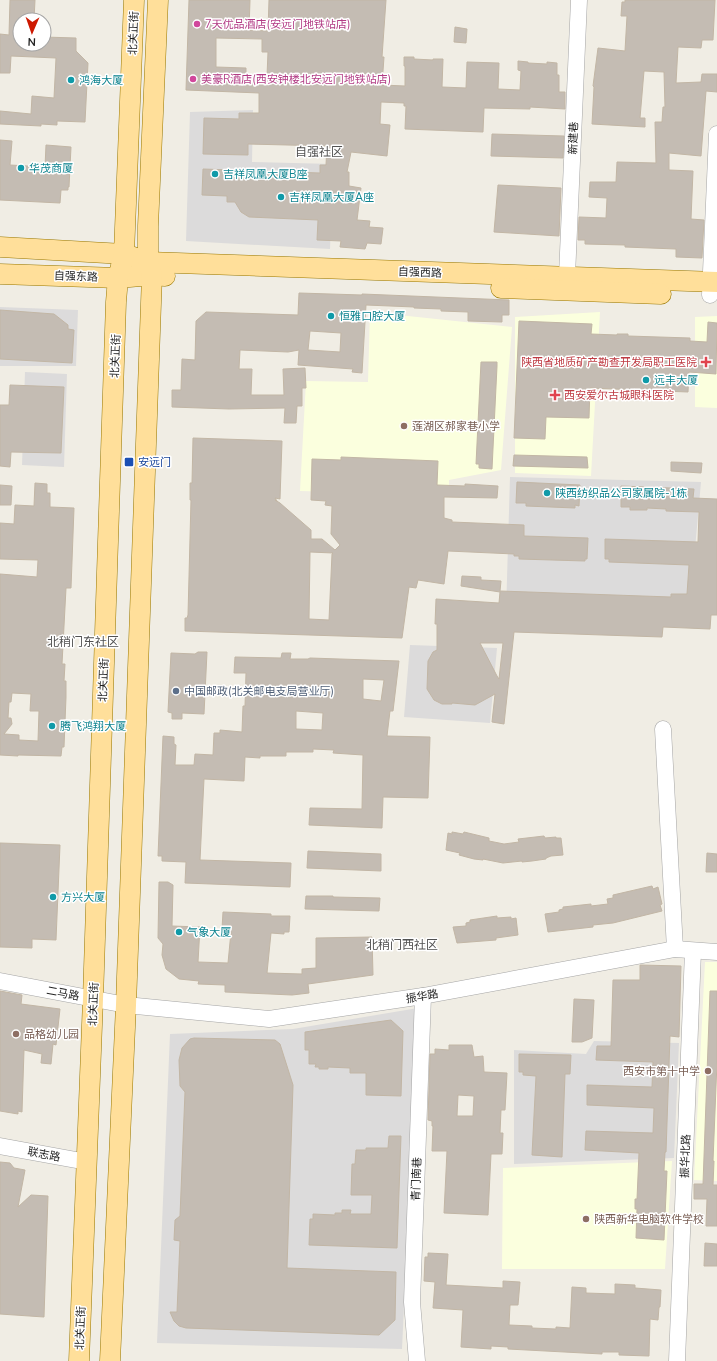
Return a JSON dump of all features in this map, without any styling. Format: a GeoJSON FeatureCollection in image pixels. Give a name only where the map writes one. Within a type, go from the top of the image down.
{"type":"FeatureCollection","features":[{"type":"Feature","properties":{"kind":"main road","name":"北关正街"},"geometry":{"type":"LineString","coordinates":[[79,1361],[93,999],[108,511],[118,278],[124,254],[134,0]]}},
{"type":"Feature","properties":{"kind":"main road"},"geometry":{"type":"LineString","coordinates":[[110,1361],[126,1005],[158,0]]}},
{"type":"Feature","properties":{"kind":"main road"},"geometry":{"type":"LineString","coordinates":[[0,247],[124,254]]}},
{"type":"Feature","properties":{"kind":"main road","name":"自强西路"},"geometry":{"type":"LineString","coordinates":[[124,254],[150,269],[714,289]]}},
{"type":"Feature","properties":{"kind":"main road","name":"自强西路"},"geometry":{"type":"LineString","coordinates":[[150,269],[567,276],[714,289]]}},
{"type":"Feature","properties":{"kind":"main road","name":"自强东路"},"geometry":{"type":"LineString","coordinates":[[0,274],[118,278],[150,269]]}},
{"type":"Feature","properties":{"kind":"street","name":"新建巷"},"geometry":{"type":"LineString","coordinates":[[567,276],[579,0]]}},
{"type":"Feature","properties":{"kind":"street"},"geometry":{"type":"LineString","coordinates":[[714,289],[717,134]]}},
{"type":"Feature","properties":{"kind":"street"},"geometry":{"type":"LineString","coordinates":[[663,729],[675,949]]}},
{"type":"Feature","properties":{"kind":"street","name":"振华路"},"geometry":{"type":"LineString","coordinates":[[126,1005],[269,1019],[423,996],[675,949],[717,952]]}},
{"type":"Feature","properties":{"kind":"street","name":"振华北路"},"geometry":{"type":"LineString","coordinates":[[677,1361],[693,951]]}},
{"type":"Feature","properties":{"kind":"street","name":"二马路"},"geometry":{"type":"LineString","coordinates":[[0,981],[126,1005]]}},
{"type":"Feature","properties":{"kind":"street","name":"青门南巷"},"geometry":{"type":"LineString","coordinates":[[417,1361],[412,1302],[423,996]]}},
{"type":"Feature","properties":{"kind":"street","name":"联志路"},"geometry":{"type":"LineString","coordinates":[[0,1146],[87,1162]]}},
{"type":"Feature","properties":{"kind":"shaded area"},"geometry":{"type":"Polygon","coordinates":[[[253,110],[252,162],[333,164],[330,249],[186,241],[190,112],[253,110]]]}},
{"type":"Feature","properties":{"kind":"shaded area"},"geometry":{"type":"Polygon","coordinates":[[[0,307],[78,310],[76,366],[0,366],[0,307]]]}},
{"type":"Feature","properties":{"kind":"shaded area","name":"莲湖区郝家巷小学"},"geometry":{"type":"Polygon","coordinates":[[[370,312],[512,327],[501,470],[449,480],[449,495],[300,491],[306,381],[368,382],[370,312]]]}},
{"type":"Feature","properties":{"kind":"shaded area","name":"西安爱尔古城眼科医院"},"geometry":{"type":"Polygon","coordinates":[[[600,312],[591,476],[515,473],[515,317],[600,312]]]}},
{"type":"Feature","properties":{"kind":"shaded area","name":"陕西省地质矿产勘查开发局职工医院"},"geometry":{"type":"Polygon","coordinates":[[[717,316],[717,408],[695,407],[695,317],[717,316]]]}},
{"type":"Feature","properties":{"kind":"shaded area"},"geometry":{"type":"Polygon","coordinates":[[[25,372],[67,374],[64,467],[22,465],[25,372]]]}},
{"type":"Feature","properties":{"kind":"shaded area"},"geometry":{"type":"Polygon","coordinates":[[[510,477],[701,482],[695,549],[696,618],[506,613],[510,477]]]}},
{"type":"Feature","properties":{"kind":"shaded area"},"geometry":{"type":"Polygon","coordinates":[[[410,645],[497,648],[490,723],[404,717],[410,645]]]}},
{"type":"Feature","properties":{"kind":"shaded area","name":"西安市第十中学"},"geometry":{"type":"Polygon","coordinates":[[[705,962],[717,962],[717,1181],[694,1180],[705,962]]]}},
{"type":"Feature","properties":{"kind":"shaded area"},"geometry":{"type":"Polygon","coordinates":[[[418,1008],[402,1349],[157,1343],[170,1034],[293,1029],[418,1008]]]}},
{"type":"Feature","properties":{"kind":"shaded area"},"geometry":{"type":"Polygon","coordinates":[[[594,1041],[679,1043],[674,1158],[514,1164],[514,1050],[586,1054],[594,1041]]]}},
{"type":"Feature","properties":{"kind":"shaded area","name":"陕西新华电脑软件学校"},"geometry":{"type":"Polygon","coordinates":[[[672,1161],[665,1269],[502,1269],[503,1168],[672,1161]]]}},
{"type":"Feature","properties":{"kind":"building"},"geometry":{"type":"Polygon","coordinates":[[[10,0],[35,0],[34,12],[12,12],[12,52],[52,52],[52,37],[76,38],[76,51],[88,63],[85,122],[57,121],[57,125],[41,124],[41,126],[0,124],[0,111],[31,114],[32,96],[54,98],[56,58],[11,56],[10,73],[0,73],[0,34],[9,35],[10,0]]]}},
{"type":"Feature","properties":{"kind":"building"},"geometry":{"type":"Polygon","coordinates":[[[189,0],[250,0],[249,30],[268,31],[269,0],[386,0],[382,57],[384,57],[382,85],[405,86],[404,57],[433,60],[443,59],[442,87],[466,88],[467,62],[499,63],[498,89],[520,90],[521,71],[518,70],[518,61],[547,64],[547,62],[557,63],[559,92],[565,92],[565,109],[530,107],[530,109],[484,108],[483,132],[405,129],[406,106],[404,106],[404,103],[381,102],[380,124],[390,125],[387,156],[351,152],[347,172],[349,172],[349,186],[361,188],[357,220],[370,221],[369,227],[383,228],[381,244],[367,243],[365,249],[340,247],[341,241],[317,240],[318,220],[249,217],[241,212],[235,202],[227,202],[227,196],[202,195],[203,169],[320,173],[320,165],[326,165],[327,146],[248,144],[248,155],[203,154],[204,118],[239,119],[239,113],[259,113],[259,93],[186,90],[189,0]],[[216,38],[216,67],[246,68],[246,75],[267,76],[268,52],[262,52],[262,39],[216,38]]]}},
{"type":"Feature","properties":{"kind":"building"},"geometry":{"type":"Polygon","coordinates":[[[625,0],[715,0],[713,40],[702,40],[701,48],[678,47],[676,83],[701,82],[702,74],[717,74],[717,92],[706,91],[701,156],[669,153],[669,170],[693,171],[691,219],[704,220],[702,258],[676,257],[676,249],[585,244],[585,240],[578,240],[579,217],[606,218],[607,198],[589,197],[590,182],[616,182],[617,162],[656,163],[655,122],[662,122],[663,107],[665,107],[664,72],[644,71],[640,118],[645,118],[645,127],[592,124],[593,86],[598,48],[625,51],[627,16],[621,16],[622,2],[625,2],[625,0]]]}},
{"type":"Feature","properties":{"kind":"building"},"geometry":{"type":"Polygon","coordinates":[[[455,27],[467,29],[466,43],[454,42],[455,27]]]}},
{"type":"Feature","properties":{"kind":"building"},"geometry":{"type":"Polygon","coordinates":[[[492,134],[564,136],[563,158],[491,156],[492,134]]]}},
{"type":"Feature","properties":{"kind":"building","name":"华茂商厦"},"geometry":{"type":"Polygon","coordinates":[[[0,140],[12,141],[10,165],[45,167],[46,145],[71,147],[69,187],[68,190],[61,190],[60,203],[0,200],[0,140]]]}},
{"type":"Feature","properties":{"kind":"building"},"geometry":{"type":"Polygon","coordinates":[[[498,185],[561,188],[559,236],[494,232],[498,185]]]}},
{"type":"Feature","properties":{"kind":"building"},"geometry":{"type":"Polygon","coordinates":[[[299,293],[509,300],[509,315],[502,315],[502,322],[468,321],[468,312],[441,311],[441,309],[414,307],[366,305],[362,373],[352,372],[353,369],[298,365],[299,350],[288,352],[240,350],[239,369],[252,369],[251,395],[284,395],[283,369],[305,368],[306,388],[302,388],[302,406],[297,406],[296,423],[284,423],[285,408],[229,409],[172,407],[172,390],[181,390],[182,359],[195,360],[196,321],[206,312],[298,315],[299,293]],[[310,331],[308,350],[340,352],[341,333],[310,331]]]}},
{"type":"Feature","properties":{"kind":"building"},"geometry":{"type":"Polygon","coordinates":[[[0,310],[54,314],[68,325],[68,329],[74,330],[72,363],[0,359],[0,310]]]}},
{"type":"Feature","properties":{"kind":"building"},"geometry":{"type":"Polygon","coordinates":[[[519,321],[592,324],[591,334],[628,334],[628,336],[690,338],[690,341],[707,342],[708,322],[717,323],[716,374],[689,372],[688,392],[590,388],[589,418],[546,417],[545,439],[514,438],[519,321]]]}},
{"type":"Feature","properties":{"kind":"building"},"geometry":{"type":"Polygon","coordinates":[[[481,362],[497,362],[492,469],[479,468],[479,464],[476,464],[481,362]]]}},
{"type":"Feature","properties":{"kind":"building"},"geometry":{"type":"Polygon","coordinates":[[[10,385],[64,387],[61,453],[11,452],[10,467],[0,466],[0,405],[9,405],[10,385]]]}},
{"type":"Feature","properties":{"kind":"building"},"geometry":{"type":"Polygon","coordinates":[[[193,438],[282,441],[280,499],[275,498],[277,501],[275,500],[311,530],[311,539],[322,539],[335,550],[340,545],[331,534],[332,506],[325,505],[326,501],[311,500],[312,459],[341,460],[341,457],[438,461],[437,485],[465,486],[465,484],[498,486],[497,498],[444,497],[444,518],[452,520],[452,522],[524,525],[524,536],[588,538],[587,559],[585,559],[585,561],[519,559],[519,556],[514,556],[514,554],[448,551],[444,584],[418,580],[416,588],[409,587],[402,638],[185,631],[185,618],[187,618],[188,615],[191,500],[190,483],[192,483],[193,438]],[[310,552],[309,619],[329,620],[333,553],[310,552]]]}},
{"type":"Feature","properties":{"kind":"building"},"geometry":{"type":"Polygon","coordinates":[[[514,455],[587,457],[588,468],[513,466],[514,455]]]}},
{"type":"Feature","properties":{"kind":"building"},"geometry":{"type":"Polygon","coordinates":[[[671,462],[702,463],[701,473],[671,471],[671,462]]]}},
{"type":"Feature","properties":{"kind":"building"},"geometry":{"type":"Polygon","coordinates":[[[517,482],[580,485],[579,506],[575,505],[575,508],[526,506],[526,503],[516,503],[517,482]]]}},
{"type":"Feature","properties":{"kind":"building"},"geometry":{"type":"Polygon","coordinates":[[[35,483],[47,484],[47,493],[50,493],[50,507],[74,508],[71,588],[66,588],[62,664],[65,664],[64,681],[66,681],[66,697],[64,747],[62,747],[61,756],[0,755],[0,574],[37,577],[38,560],[0,559],[0,523],[14,524],[15,505],[34,506],[35,483]],[[12,693],[11,702],[9,702],[8,718],[11,718],[12,724],[4,734],[19,735],[19,740],[38,741],[39,711],[30,711],[31,694],[12,693]]]}},
{"type":"Feature","properties":{"kind":"building"},"geometry":{"type":"Polygon","coordinates":[[[0,485],[12,486],[11,505],[0,505],[0,485]]]}},
{"type":"Feature","properties":{"kind":"building"},"geometry":{"type":"Polygon","coordinates":[[[621,486],[694,489],[693,498],[717,499],[717,615],[711,615],[710,629],[663,627],[662,637],[514,632],[504,724],[492,722],[495,694],[475,705],[452,703],[442,704],[434,700],[427,689],[428,661],[433,652],[437,650],[437,624],[435,624],[436,599],[499,603],[500,592],[461,586],[462,576],[481,577],[481,580],[501,581],[500,591],[671,597],[671,594],[687,594],[689,565],[609,562],[609,559],[605,559],[605,539],[698,542],[699,512],[666,511],[666,509],[647,508],[647,510],[630,510],[630,507],[621,507],[621,486]],[[480,643],[499,679],[503,643],[480,643]]]}},
{"type":"Feature","properties":{"kind":"building"},"geometry":{"type":"Polygon","coordinates":[[[198,652],[207,652],[204,714],[182,713],[182,719],[172,719],[172,713],[168,712],[171,653],[195,654],[198,652]]]}},
{"type":"Feature","properties":{"kind":"building"},"geometry":{"type":"Polygon","coordinates":[[[282,653],[291,653],[290,659],[310,658],[399,661],[393,711],[390,711],[387,736],[430,737],[428,798],[383,797],[382,828],[309,825],[310,808],[362,809],[363,755],[333,753],[334,750],[313,749],[313,752],[286,752],[286,756],[260,756],[260,758],[245,757],[244,781],[204,779],[200,860],[291,863],[290,887],[185,883],[186,862],[162,861],[162,856],[158,856],[163,736],[174,737],[174,744],[176,745],[175,765],[194,765],[195,754],[213,755],[214,733],[220,733],[220,730],[242,732],[243,706],[245,706],[246,673],[234,673],[235,657],[281,658],[282,653]],[[363,679],[363,699],[381,701],[384,680],[363,679]],[[296,711],[296,729],[322,730],[323,713],[296,711]]]}},
{"type":"Feature","properties":{"kind":"building"},"geometry":{"type":"Polygon","coordinates":[[[452,832],[463,834],[464,832],[489,838],[489,841],[504,844],[519,842],[518,839],[544,836],[545,838],[561,838],[563,855],[551,856],[546,859],[532,861],[503,863],[483,859],[474,859],[459,855],[460,853],[446,850],[448,833],[452,834],[452,832]]]}},
{"type":"Feature","properties":{"kind":"building"},"geometry":{"type":"Polygon","coordinates":[[[0,843],[60,845],[56,940],[32,939],[32,948],[0,947],[0,843]]]}},
{"type":"Feature","properties":{"kind":"building"},"geometry":{"type":"Polygon","coordinates":[[[308,851],[381,854],[381,871],[307,868],[308,851]]]}},
{"type":"Feature","properties":{"kind":"building"},"geometry":{"type":"Polygon","coordinates":[[[707,853],[717,854],[717,872],[706,872],[707,853]]]}},
{"type":"Feature","properties":{"kind":"building"},"geometry":{"type":"Polygon","coordinates":[[[159,882],[168,882],[173,885],[172,926],[200,927],[198,962],[228,963],[231,932],[226,932],[227,929],[222,929],[223,912],[271,914],[271,916],[290,916],[289,932],[284,932],[284,934],[271,933],[267,973],[302,974],[302,969],[316,968],[316,938],[372,937],[373,975],[308,984],[309,993],[292,995],[225,992],[225,985],[198,984],[199,981],[179,979],[166,969],[162,955],[163,944],[158,938],[159,882]]]}},
{"type":"Feature","properties":{"kind":"building"},"geometry":{"type":"Polygon","coordinates":[[[652,886],[653,889],[658,887],[662,911],[613,923],[593,925],[593,927],[548,932],[545,914],[559,912],[559,910],[563,909],[563,907],[608,904],[607,899],[613,898],[613,895],[652,886]]]}},
{"type":"Feature","properties":{"kind":"building"},"geometry":{"type":"Polygon","coordinates":[[[306,896],[380,898],[379,911],[305,909],[306,896]]]}},
{"type":"Feature","properties":{"kind":"building"},"geometry":{"type":"Polygon","coordinates":[[[497,916],[497,918],[516,918],[518,935],[496,938],[496,940],[457,943],[453,927],[466,926],[466,923],[470,922],[470,920],[497,916]]]}},
{"type":"Feature","properties":{"kind":"building"},"geometry":{"type":"Polygon","coordinates":[[[640,965],[681,966],[679,1037],[670,1036],[664,1171],[667,1171],[664,1240],[636,1238],[637,1209],[635,1209],[635,1199],[637,1199],[639,1153],[585,1150],[586,1131],[653,1133],[654,1108],[587,1105],[587,1085],[652,1087],[653,1062],[596,1060],[597,1046],[611,1046],[613,980],[640,980],[640,965]]]}},
{"type":"Feature","properties":{"kind":"building"},"geometry":{"type":"Polygon","coordinates":[[[0,991],[22,995],[21,1004],[60,1009],[56,1045],[53,1044],[51,1064],[41,1063],[42,1054],[24,1050],[22,1112],[18,1111],[18,1114],[0,1111],[0,991]]]}},
{"type":"Feature","properties":{"kind":"building"},"geometry":{"type":"Polygon","coordinates":[[[710,991],[717,991],[717,1062],[713,1185],[717,1185],[717,1226],[706,1226],[707,1199],[694,1199],[694,1184],[703,1184],[710,991]]]}},
{"type":"Feature","properties":{"kind":"building"},"geometry":{"type":"Polygon","coordinates":[[[574,999],[594,1000],[592,1038],[582,1042],[572,1042],[574,999]]]}},
{"type":"Feature","properties":{"kind":"building"},"geometry":{"type":"Polygon","coordinates":[[[391,1020],[403,1031],[401,1096],[366,1095],[366,1073],[350,1073],[350,1068],[328,1067],[328,1069],[319,1069],[319,1067],[315,1067],[316,1064],[309,1064],[309,1050],[305,1050],[305,1032],[391,1020]]]}},
{"type":"Feature","properties":{"kind":"building"},"geometry":{"type":"Polygon","coordinates":[[[190,1039],[275,1040],[280,1044],[293,1085],[287,1268],[396,1272],[395,1320],[379,1335],[186,1328],[179,1326],[174,1321],[170,1312],[177,1312],[180,1241],[174,1240],[175,1220],[180,1216],[185,1092],[180,1086],[179,1060],[182,1048],[190,1039]]]}},
{"type":"Feature","properties":{"kind":"building"},"geometry":{"type":"Polygon","coordinates":[[[449,1045],[472,1045],[474,1057],[483,1056],[484,1072],[507,1073],[505,1110],[501,1110],[500,1133],[503,1133],[502,1154],[491,1154],[488,1215],[444,1213],[447,1151],[432,1151],[433,1126],[432,1121],[428,1120],[430,1054],[435,1054],[435,1049],[449,1050],[449,1045]],[[458,1095],[457,1116],[473,1116],[474,1096],[458,1095]]]}},
{"type":"Feature","properties":{"kind":"building"},"geometry":{"type":"Polygon","coordinates":[[[519,1054],[571,1055],[570,1074],[565,1074],[562,1157],[532,1155],[536,1076],[523,1075],[523,1072],[519,1072],[519,1054]]]}},
{"type":"Feature","properties":{"kind":"building"},"geometry":{"type":"Polygon","coordinates":[[[389,1136],[401,1136],[397,1248],[309,1245],[310,1219],[313,1219],[313,1214],[335,1215],[335,1213],[342,1213],[342,1210],[351,1210],[350,1214],[371,1214],[372,1195],[351,1195],[352,1164],[355,1164],[356,1150],[366,1150],[366,1148],[388,1148],[389,1136]]]}},
{"type":"Feature","properties":{"kind":"building"},"geometry":{"type":"Polygon","coordinates":[[[0,1162],[10,1163],[14,1168],[25,1170],[18,1207],[31,1195],[48,1196],[44,1317],[0,1314],[0,1162]]]}},
{"type":"Feature","properties":{"kind":"building"},"geometry":{"type":"Polygon","coordinates":[[[705,1243],[717,1244],[717,1266],[704,1266],[705,1243]]]}},
{"type":"Feature","properties":{"kind":"building"},"geometry":{"type":"Polygon","coordinates":[[[428,1253],[448,1254],[446,1285],[503,1288],[503,1281],[520,1282],[518,1305],[510,1305],[509,1325],[532,1326],[532,1328],[570,1328],[572,1287],[586,1288],[586,1293],[615,1294],[615,1284],[635,1285],[635,1288],[661,1290],[658,1320],[650,1319],[649,1356],[619,1355],[619,1352],[602,1352],[602,1354],[508,1349],[508,1347],[491,1346],[491,1349],[461,1347],[463,1310],[433,1308],[435,1282],[424,1281],[425,1257],[428,1257],[428,1253]]]}},
{"type":"Feature","properties":{"kind":"place","name":"7天优品酒店(安远门地铁站店)"},"geometry":{"type":"Point","coordinates":[197,24]}},
{"type":"Feature","properties":{"kind":"place","name":"美豪R酒店(西安钟楼北安远门地铁站店)"},"geometry":{"type":"Point","coordinates":[193,79]}},
{"type":"Feature","properties":{"kind":"place","name":"鸿海大厦"},"geometry":{"type":"Point","coordinates":[71,80]}},
{"type":"Feature","properties":{"kind":"place","name":"华茂商厦"},"geometry":{"type":"Point","coordinates":[21,168]}},
{"type":"Feature","properties":{"kind":"place","name":"吉祥凤凰大厦B座"},"geometry":{"type":"Point","coordinates":[215,174]}},
{"type":"Feature","properties":{"kind":"place","name":"吉祥凤凰大厦A座"},"geometry":{"type":"Point","coordinates":[281,197]}},
{"type":"Feature","properties":{"kind":"place","name":"恒雅口腔大厦"},"geometry":{"type":"Point","coordinates":[331,316]}},
{"type":"Feature","properties":{"kind":"place","name":"陕西省地质矿产勘查开发局职工医院"},"geometry":{"type":"Point","coordinates":[706,362]}},
{"type":"Feature","properties":{"kind":"place","name":"远丰大厦"},"geometry":{"type":"Point","coordinates":[646,380]}},
{"type":"Feature","properties":{"kind":"place","name":"西安爱尔古城眼科医院"},"geometry":{"type":"Point","coordinates":[555,395]}},
{"type":"Feature","properties":{"kind":"place","name":"莲湖区郝家巷小学"},"geometry":{"type":"Point","coordinates":[404,426]}},
{"type":"Feature","properties":{"kind":"place","name":"安远门"},"geometry":{"type":"Point","coordinates":[129,462]}},
{"type":"Feature","properties":{"kind":"place","name":"陕西纺织品公司家属院-1栋"},"geometry":{"type":"Point","coordinates":[547,493]}},
{"type":"Feature","properties":{"kind":"place","name":"中国邮政(北关邮电支局营业厅)"},"geometry":{"type":"Point","coordinates":[176,691]}},
{"type":"Feature","properties":{"kind":"place","name":"腾飞鸿翔大厦"},"geometry":{"type":"Point","coordinates":[52,726]}},
{"type":"Feature","properties":{"kind":"place","name":"方兴大厦"},"geometry":{"type":"Point","coordinates":[53,897]}},
{"type":"Feature","properties":{"kind":"place","name":"气象大厦"},"geometry":{"type":"Point","coordinates":[179,932]}},
{"type":"Feature","properties":{"kind":"place","name":"品格幼儿园"},"geometry":{"type":"Point","coordinates":[16,1034]}},
{"type":"Feature","properties":{"kind":"place","name":"西安市第十中学"},"geometry":{"type":"Point","coordinates":[708,1071]}},
{"type":"Feature","properties":{"kind":"place","name":"陕西新华电脑软件学校"},"geometry":{"type":"Point","coordinates":[586,1219]}},
{"type":"Feature","properties":{"kind":"district","name":"自强社区"},"geometry":{"type":"Point","coordinates":[319,152]}},
{"type":"Feature","properties":{"kind":"district","name":"北稍门东社区"},"geometry":{"type":"Point","coordinates":[83,642]}},
{"type":"Feature","properties":{"kind":"district","name":"北稍门西社区"},"geometry":{"type":"Point","coordinates":[402,945]}}]}
